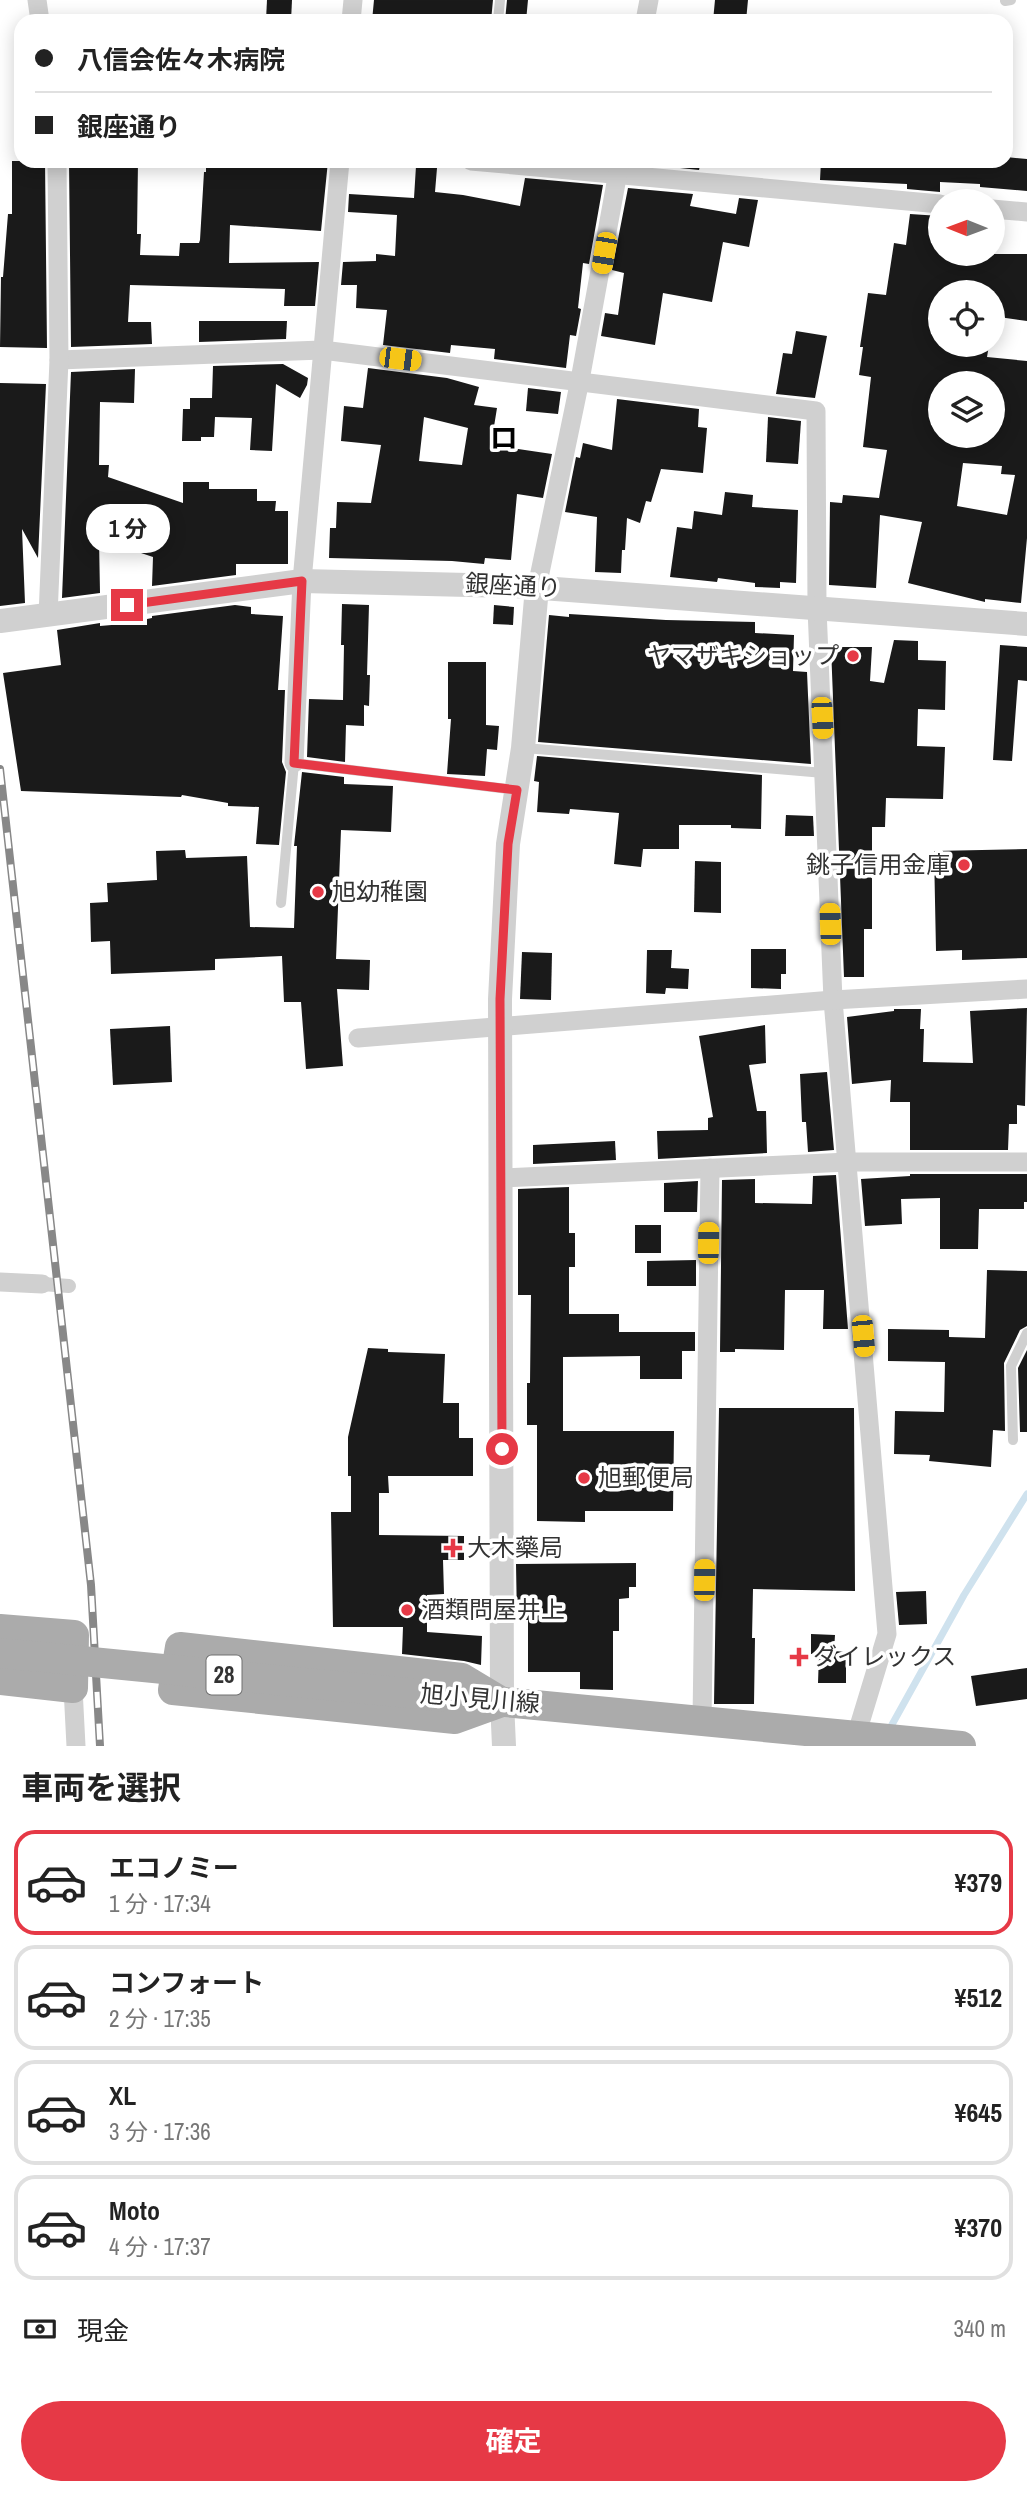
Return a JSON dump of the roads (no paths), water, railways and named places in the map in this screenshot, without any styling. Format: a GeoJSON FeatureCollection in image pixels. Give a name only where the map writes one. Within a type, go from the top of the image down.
{"type":"FeatureCollection","features":[{"type":"Feature","properties":{"kind":"main road"},"geometry":{"type":"LineString","coordinates":[[0,1629],[74,1635],[74,1688],[0,1680]]}},
{"type":"Feature","properties":{"kind":"main road"},"geometry":{"type":"LineString","coordinates":[[180,1647],[462,1678],[502,1702],[455,1719],[173,1690],[180,1647]]}},
{"type":"Feature","properties":{"kind":"main road","name":"旭小見川線"},"geometry":{"type":"LineString","coordinates":[[0,1653],[961,1746]]}},
{"type":"Feature","properties":{"kind":"street"},"geometry":{"type":"LineString","coordinates":[[48,616],[59,360],[57,168]]}},
{"type":"Feature","properties":{"kind":"street"},"geometry":{"type":"LineString","coordinates":[[294,763],[302,581],[339,168]]}},
{"type":"Feature","properties":{"kind":"street"},"geometry":{"type":"LineString","coordinates":[[504,1746],[500,1027],[504,895],[508,844],[523,748],[537,587],[580,380],[619,168],[928,203]]}},
{"type":"Feature","properties":{"kind":"street"},"geometry":{"type":"LineString","coordinates":[[1005,210],[1027,212]]}},
{"type":"Feature","properties":{"kind":"street"},"geometry":{"type":"LineString","coordinates":[[59,360],[322,350],[816,411],[817,608],[833,1000],[887,1634],[856,1736]]}},
{"type":"Feature","properties":{"kind":"street","name":"銀座通り"},"geometry":{"type":"LineString","coordinates":[[0,621],[302,581],[537,587],[1027,624]]}},
{"type":"Feature","properties":{"kind":"street"},"geometry":{"type":"LineString","coordinates":[[358,1038],[833,1000],[1027,989]]}},
{"type":"Feature","properties":{"kind":"street"},"geometry":{"type":"LineString","coordinates":[[501,1178],[848,1162],[1027,1162]]}},
{"type":"Feature","properties":{"kind":"street"},"geometry":{"type":"LineString","coordinates":[[702,1720],[710,1168]]}},
{"type":"Feature","properties":{"kind":"street"},"geometry":{"type":"LineString","coordinates":[[0,1282],[69,1286]]}},
{"type":"Feature","properties":{"kind":"street"},"geometry":{"type":"LineString","coordinates":[[74,1688],[76,1746]]}},
{"type":"Feature","properties":{"kind":"lane"},"geometry":{"type":"LineString","coordinates":[[523,748],[824,773]]}},
{"type":"Feature","properties":{"kind":"lane"},"geometry":{"type":"LineString","coordinates":[[281,903],[294,763],[517,790]]}},
{"type":"Feature","properties":{"kind":"lane"},"geometry":{"type":"LineString","coordinates":[[1013,1440],[1011,1366],[1027,1333]]}},
{"type":"Feature","properties":{"kind":"waterway"},"geometry":{"type":"LineString","coordinates":[[889,1730],[964,1595],[1027,1494]]}},
{"type":"Feature","properties":{"kind":"railway"},"geometry":{"type":"LineString","coordinates":[[0,769],[91,1585],[100,1746]]}},
{"type":"Feature","properties":{"kind":"place","name":"ヤマザキショップ"},"geometry":{"type":"Point","coordinates":[853,656]}},
{"type":"Feature","properties":{"kind":"place","name":"銚子信用金庫"},"geometry":{"type":"Point","coordinates":[964,865]}},
{"type":"Feature","properties":{"kind":"place","name":"旭幼稚園"},"geometry":{"type":"Point","coordinates":[318,892]}},
{"type":"Feature","properties":{"kind":"place","name":"旭郵便局"},"geometry":{"type":"Point","coordinates":[584,1478]}},
{"type":"Feature","properties":{"kind":"place","name":"大木藥局"},"geometry":{"type":"Point","coordinates":[453,1548]}},
{"type":"Feature","properties":{"kind":"place","name":"酒類問屋井上"},"geometry":{"type":"Point","coordinates":[407,1610]}},
{"type":"Feature","properties":{"kind":"place","name":"ダイレックス"},"geometry":{"type":"Point","coordinates":[799,1657]}},
{"type":"Feature","properties":{"kind":"district","name":"ロ"},"geometry":{"type":"Point","coordinates":[504,438]}}]}
